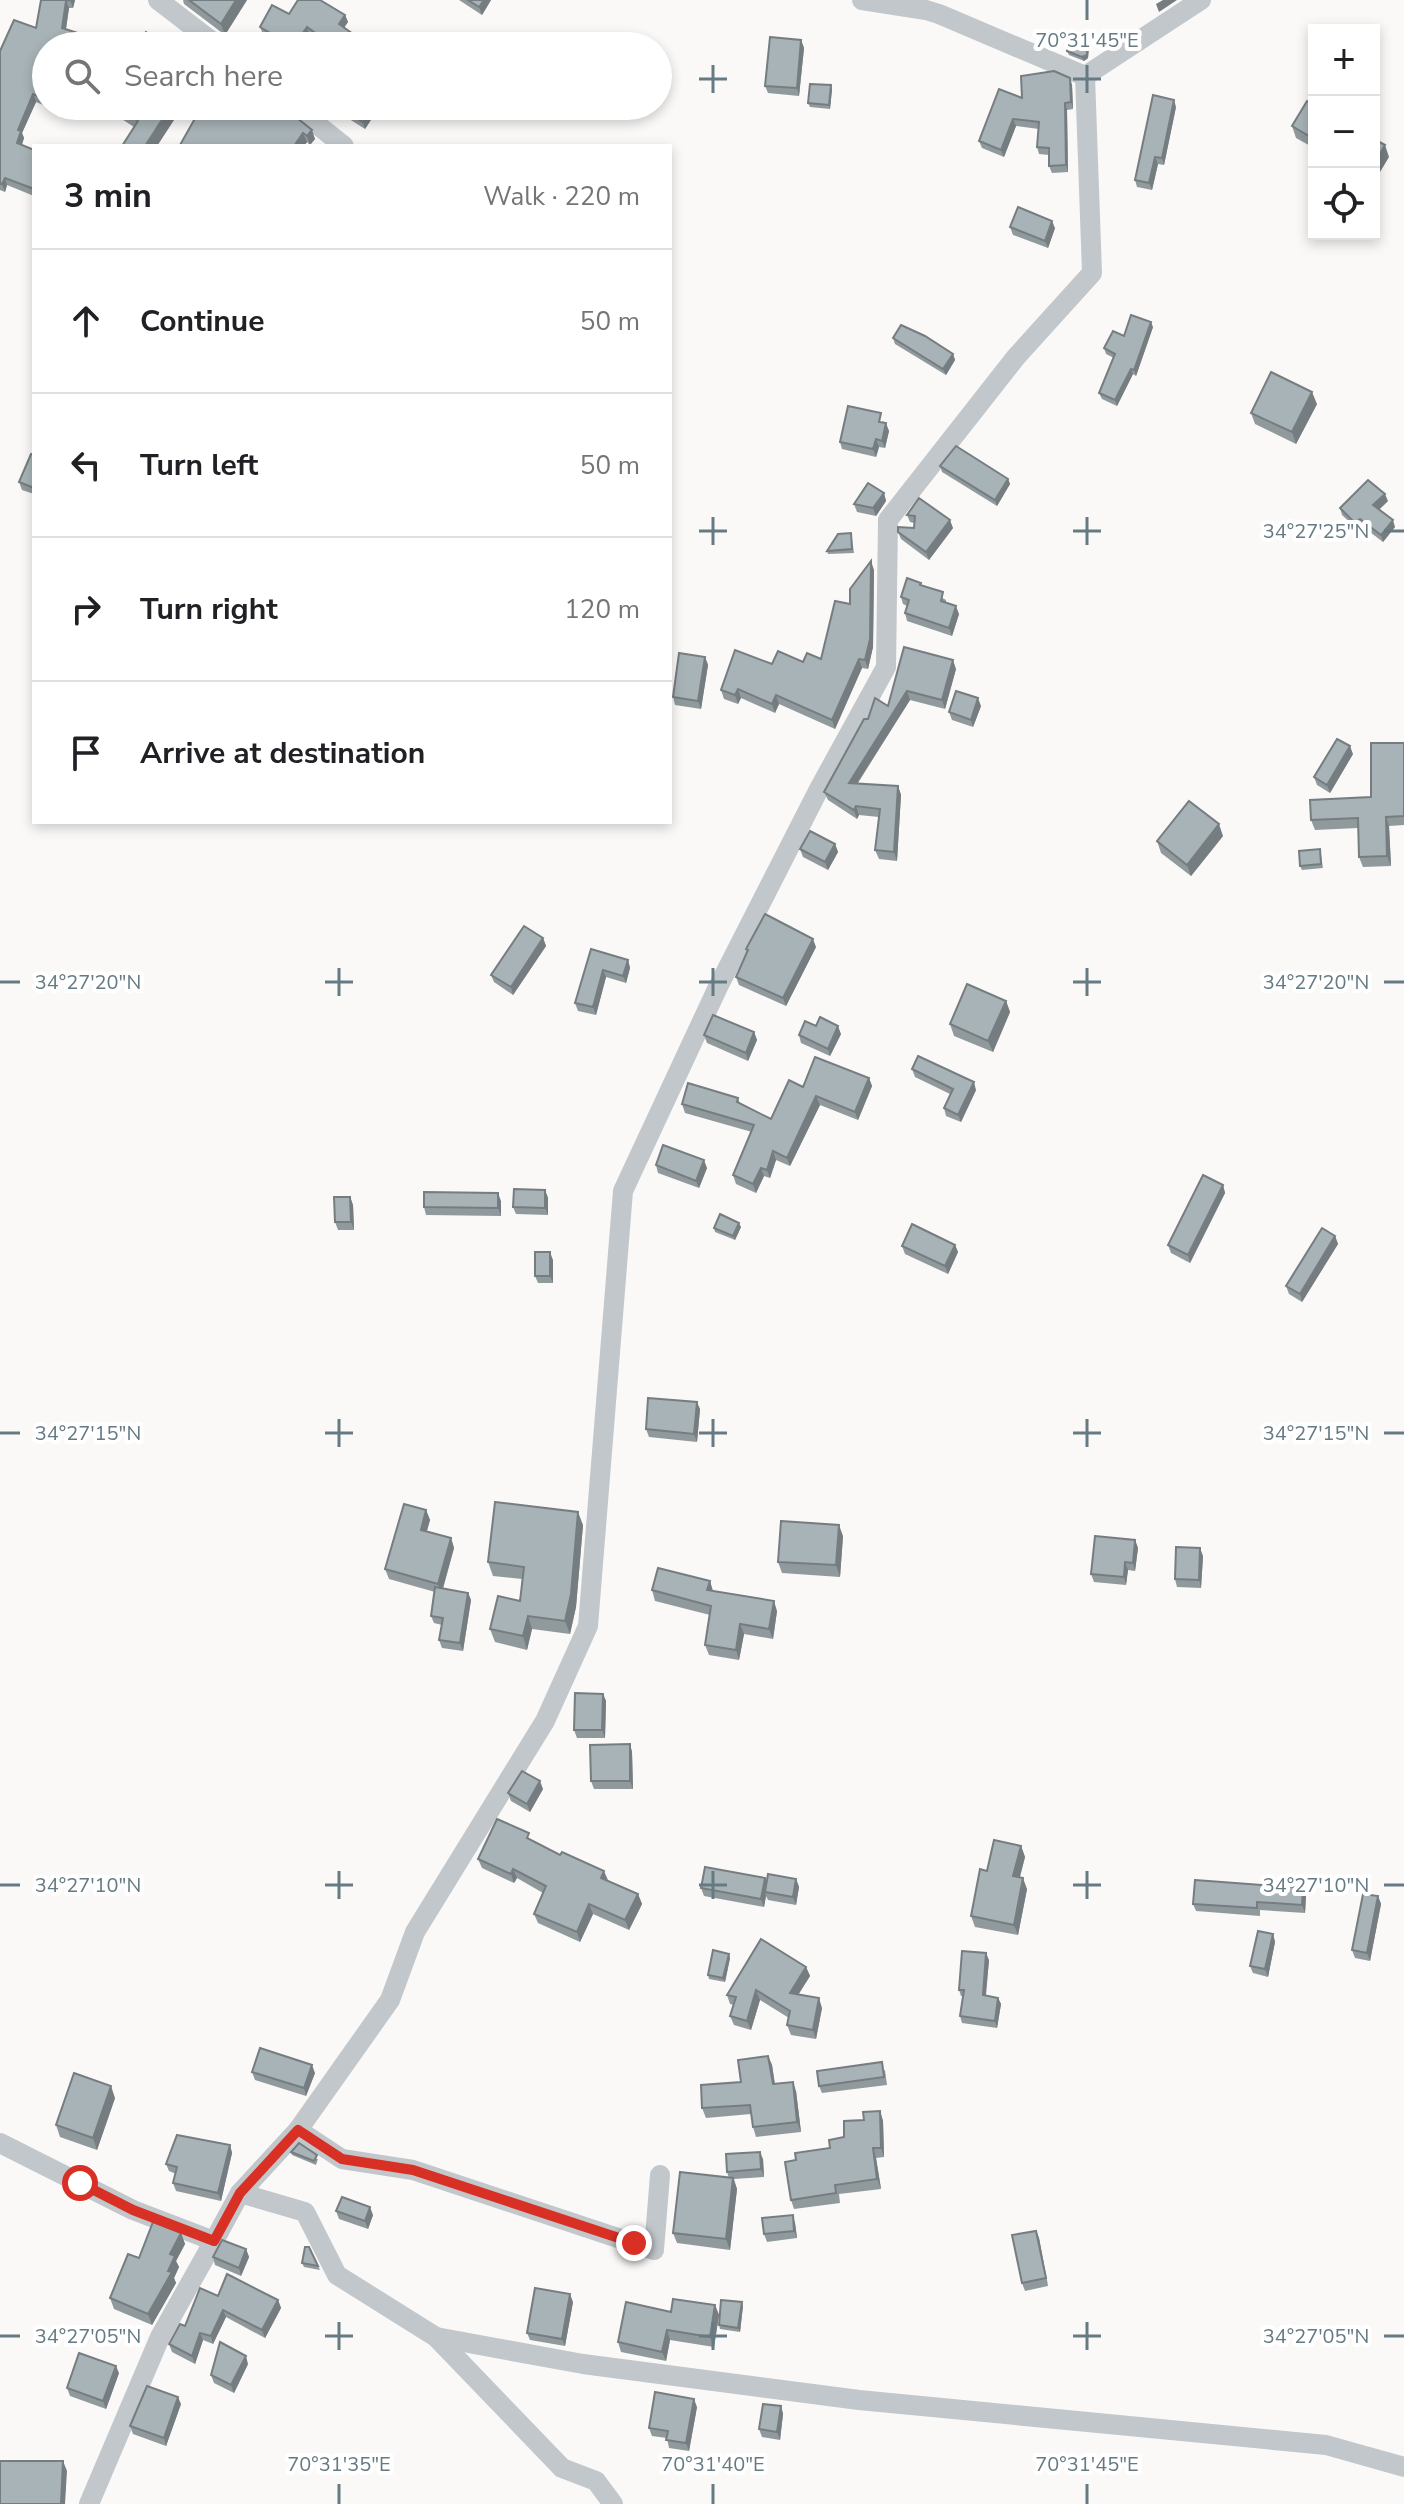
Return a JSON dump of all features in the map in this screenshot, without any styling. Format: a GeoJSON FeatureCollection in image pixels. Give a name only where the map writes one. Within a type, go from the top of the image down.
{"type":"FeatureCollection","features":[{"type":"Feature","properties":{"kind":"street"},"geometry":{"type":"LineString","coordinates":[[158,0],[200,32]]}},
{"type":"Feature","properties":{"kind":"street"},"geometry":{"type":"LineString","coordinates":[[862,0],[939,14],[1085,76]]}},
{"type":"Feature","properties":{"kind":"street"},"geometry":{"type":"LineString","coordinates":[[1085,76],[1201,0]]}},
{"type":"Feature","properties":{"kind":"street"},"geometry":{"type":"LineString","coordinates":[[89,2504],[160,2337],[240,2193],[298,2130],[390,2000],[415,1932],[545,1721],[588,1626],[623,1191],[718,987],[819,789],[886,667],[888,520],[1016,357],[1092,273],[1085,76]]}},
{"type":"Feature","properties":{"kind":"street"},"geometry":{"type":"LineString","coordinates":[[312,120],[342,144]]}},
{"type":"Feature","properties":{"kind":"street"},"geometry":{"type":"LineString","coordinates":[[298,2130],[342,2159],[413,2170],[654,2250],[660,2175]]}},
{"type":"Feature","properties":{"kind":"street"},"geometry":{"type":"LineString","coordinates":[[0,2143],[133,2210],[214,2241]]}},
{"type":"Feature","properties":{"kind":"street"},"geometry":{"type":"LineString","coordinates":[[240,2193],[305,2212],[337,2275],[436,2337],[562,2468],[596,2481],[613,2504]]}},
{"type":"Feature","properties":{"kind":"street"},"geometry":{"type":"LineString","coordinates":[[436,2337],[583,2364],[859,2400],[1326,2445],[1404,2467]]}},
{"type":"Feature","properties":{"kind":"building"},"geometry":{"type":"Polygon","coordinates":[[[41,0],[70,0],[66,1],[62,28],[74,32],[32,32],[32,96],[18,130],[21,131],[17,143],[32,149],[32,188],[5,178],[0,184],[0,51],[14,20],[36,28],[41,0]]]}},
{"type":"Feature","properties":{"kind":"building"},"geometry":{"type":"Polygon","coordinates":[[[189,0],[236,0],[221,24],[189,0]]]}},
{"type":"Feature","properties":{"kind":"building"},"geometry":{"type":"Polygon","coordinates":[[[298,0],[320,0],[345,15],[339,24],[350,32],[314,32],[307,27],[304,32],[268,32],[260,27],[272,5],[289,14],[298,0]]]}},
{"type":"Feature","properties":{"kind":"building"},"geometry":{"type":"Polygon","coordinates":[[[468,0],[484,0],[479,7],[468,0]]]}},
{"type":"Feature","properties":{"kind":"building"},"geometry":{"type":"Polygon","coordinates":[[[770,37],[801,40],[797,88],[765,86],[770,37]]]}},
{"type":"Feature","properties":{"kind":"building"},"geometry":{"type":"Polygon","coordinates":[[[1068,42],[1087,43],[1087,55],[1082,57],[1067,51],[1068,42]]]}},
{"type":"Feature","properties":{"kind":"building"},"geometry":{"type":"Polygon","coordinates":[[[1054,71],[1070,78],[1071,102],[1065,103],[1066,165],[1049,166],[1049,148],[1037,147],[1039,122],[1013,119],[1001,150],[979,141],[999,89],[1022,98],[1021,76],[1054,71]]]}},
{"type":"Feature","properties":{"kind":"building"},"geometry":{"type":"Polygon","coordinates":[[[810,84],[831,85],[829,105],[808,103],[810,84]]]}},
{"type":"Feature","properties":{"kind":"building"},"geometry":{"type":"Polygon","coordinates":[[[1153,95],[1174,100],[1162,158],[1155,157],[1149,183],[1135,180],[1153,95]]]}},
{"type":"Feature","properties":{"kind":"building"},"geometry":{"type":"Polygon","coordinates":[[[1307,101],[1308,102],[1308,135],[1292,126],[1307,101]]]}},
{"type":"Feature","properties":{"kind":"building"},"geometry":{"type":"Polygon","coordinates":[[[162,120],[146,144],[123,144],[138,121],[162,120]]]}},
{"type":"Feature","properties":{"kind":"building"},"geometry":{"type":"Polygon","coordinates":[[[194,120],[300,120],[312,130],[307,136],[303,133],[295,144],[181,144],[194,120]]]}},
{"type":"Feature","properties":{"kind":"building"},"geometry":{"type":"Polygon","coordinates":[[[1018,207],[1052,221],[1045,241],[1010,227],[1018,207]]]}},
{"type":"Feature","properties":{"kind":"building"},"geometry":{"type":"Polygon","coordinates":[[[1131,315],[1151,322],[1134,370],[1131,369],[1115,400],[1099,393],[1115,354],[1104,348],[1113,331],[1124,336],[1131,315]]]}},
{"type":"Feature","properties":{"kind":"building"},"geometry":{"type":"Polygon","coordinates":[[[901,325],[953,354],[943,369],[893,338],[901,325]]]}},
{"type":"Feature","properties":{"kind":"building"},"geometry":{"type":"Polygon","coordinates":[[[1271,372],[1312,392],[1292,432],[1251,413],[1271,372]]]}},
{"type":"Feature","properties":{"kind":"building"},"geometry":{"type":"Polygon","coordinates":[[[848,406],[881,413],[879,422],[886,423],[882,441],[876,439],[873,449],[840,442],[848,406]]]}},
{"type":"Feature","properties":{"kind":"building"},"geometry":{"type":"Polygon","coordinates":[[[956,446],[1008,479],[995,500],[940,466],[956,446]]]}},
{"type":"Feature","properties":{"kind":"building"},"geometry":{"type":"Polygon","coordinates":[[[31,454],[32,454],[32,487],[19,482],[31,454]]]}},
{"type":"Feature","properties":{"kind":"building"},"geometry":{"type":"Polygon","coordinates":[[[1368,480],[1385,494],[1373,505],[1393,520],[1381,535],[1360,519],[1355,523],[1340,508],[1368,480]]]}},
{"type":"Feature","properties":{"kind":"building"},"geometry":{"type":"Polygon","coordinates":[[[868,483],[884,493],[873,508],[854,504],[868,483]]]}},
{"type":"Feature","properties":{"kind":"building"},"geometry":{"type":"Polygon","coordinates":[[[919,498],[950,520],[926,552],[898,532],[898,527],[914,528],[915,516],[907,515],[919,498]]]}},
{"type":"Feature","properties":{"kind":"building"},"geometry":{"type":"Polygon","coordinates":[[[851,533],[852,549],[827,551],[838,534],[851,533]]]}},
{"type":"Feature","properties":{"kind":"building"},"geometry":{"type":"Polygon","coordinates":[[[871,561],[870,639],[865,660],[859,659],[832,720],[776,695],[772,704],[738,689],[735,695],[721,690],[735,650],[772,664],[778,651],[803,662],[807,653],[821,659],[835,601],[850,604],[850,589],[871,561]]]}},
{"type":"Feature","properties":{"kind":"building"},"geometry":{"type":"Polygon","coordinates":[[[907,578],[943,592],[941,601],[956,606],[949,628],[905,613],[909,600],[901,597],[907,578]]]}},
{"type":"Feature","properties":{"kind":"building"},"geometry":{"type":"Polygon","coordinates":[[[904,647],[953,660],[942,700],[907,691],[849,783],[898,786],[894,852],[875,850],[880,809],[856,806],[854,810],[824,792],[864,719],[868,719],[875,698],[888,706],[904,647]]]}},
{"type":"Feature","properties":{"kind":"building"},"geometry":{"type":"Polygon","coordinates":[[[679,653],[705,657],[698,701],[673,697],[679,653]]]}},
{"type":"Feature","properties":{"kind":"building"},"geometry":{"type":"Polygon","coordinates":[[[956,691],[978,698],[971,720],[949,712],[956,691]]]}},
{"type":"Feature","properties":{"kind":"building"},"geometry":{"type":"Polygon","coordinates":[[[1337,739],[1350,746],[1327,785],[1314,777],[1337,739]]]}},
{"type":"Feature","properties":{"kind":"building"},"geometry":{"type":"Polygon","coordinates":[[[1371,743],[1404,743],[1404,816],[1386,817],[1387,856],[1359,857],[1358,818],[1311,820],[1310,800],[1371,797],[1371,743]]]}},
{"type":"Feature","properties":{"kind":"building"},"geometry":{"type":"Polygon","coordinates":[[[1189,801],[1219,824],[1187,865],[1157,841],[1189,801]]]}},
{"type":"Feature","properties":{"kind":"building"},"geometry":{"type":"Polygon","coordinates":[[[810,831],[835,844],[825,862],[800,849],[810,831]]]}},
{"type":"Feature","properties":{"kind":"building"},"geometry":{"type":"Polygon","coordinates":[[[1320,849],[1321,864],[1300,866],[1299,851],[1320,849]]]}},
{"type":"Feature","properties":{"kind":"building"},"geometry":{"type":"Polygon","coordinates":[[[765,914],[813,939],[783,998],[736,977],[746,949],[765,914]]]}},
{"type":"Feature","properties":{"kind":"building"},"geometry":{"type":"Polygon","coordinates":[[[524,926],[543,938],[511,987],[491,975],[524,926]]]}},
{"type":"Feature","properties":{"kind":"building"},"geometry":{"type":"Polygon","coordinates":[[[591,949],[628,960],[623,976],[603,970],[593,1007],[575,1003],[591,949]]]}},
{"type":"Feature","properties":{"kind":"building"},"geometry":{"type":"Polygon","coordinates":[[[967,984],[1006,1001],[988,1041],[950,1024],[967,984]]]}},
{"type":"Feature","properties":{"kind":"building"},"geometry":{"type":"Polygon","coordinates":[[[713,1015],[754,1032],[746,1053],[704,1035],[713,1015]]]}},
{"type":"Feature","properties":{"kind":"building"},"geometry":{"type":"Polygon","coordinates":[[[820,1017],[838,1026],[828,1049],[799,1035],[805,1021],[816,1026],[820,1017]]]}},
{"type":"Feature","properties":{"kind":"building"},"geometry":{"type":"Polygon","coordinates":[[[918,1056],[974,1082],[958,1115],[944,1108],[953,1089],[912,1069],[918,1056]]]}},
{"type":"Feature","properties":{"kind":"building"},"geometry":{"type":"Polygon","coordinates":[[[815,1057],[869,1078],[855,1112],[816,1096],[787,1158],[773,1151],[767,1170],[761,1168],[753,1184],[733,1175],[754,1125],[682,1104],[688,1083],[738,1098],[737,1102],[771,1119],[789,1080],[803,1087],[815,1057]]]}},
{"type":"Feature","properties":{"kind":"building"},"geometry":{"type":"Polygon","coordinates":[[[663,1145],[704,1160],[696,1181],[656,1165],[663,1145]]]}},
{"type":"Feature","properties":{"kind":"building"},"geometry":{"type":"Polygon","coordinates":[[[1203,1175],[1223,1185],[1188,1255],[1168,1245],[1203,1175]]]}},
{"type":"Feature","properties":{"kind":"building"},"geometry":{"type":"Polygon","coordinates":[[[514,1189],[545,1190],[545,1208],[513,1207],[514,1189]]]}},
{"type":"Feature","properties":{"kind":"building"},"geometry":{"type":"Polygon","coordinates":[[[424,1192],[498,1193],[498,1208],[424,1207],[424,1192]]]}},
{"type":"Feature","properties":{"kind":"building"},"geometry":{"type":"Polygon","coordinates":[[[334,1197],[350,1197],[351,1222],[335,1222],[334,1197]]]}},
{"type":"Feature","properties":{"kind":"building"},"geometry":{"type":"Polygon","coordinates":[[[720,1214],[739,1223],[733,1236],[714,1228],[720,1214]]]}},
{"type":"Feature","properties":{"kind":"building"},"geometry":{"type":"Polygon","coordinates":[[[912,1224],[955,1245],[945,1266],[902,1246],[912,1224]]]}},
{"type":"Feature","properties":{"kind":"building"},"geometry":{"type":"Polygon","coordinates":[[[1322,1228],[1335,1236],[1300,1294],[1286,1286],[1322,1228]]]}},
{"type":"Feature","properties":{"kind":"building"},"geometry":{"type":"Polygon","coordinates":[[[535,1252],[550,1252],[550,1276],[535,1276],[535,1252]]]}},
{"type":"Feature","properties":{"kind":"building"},"geometry":{"type":"Polygon","coordinates":[[[648,1398],[697,1402],[694,1434],[646,1429],[648,1398]]]}},
{"type":"Feature","properties":{"kind":"building"},"geometry":{"type":"Polygon","coordinates":[[[495,1502],[578,1512],[571,1594],[565,1621],[528,1616],[523,1636],[490,1629],[498,1596],[520,1601],[524,1567],[488,1562],[495,1502]]]}},
{"type":"Feature","properties":{"kind":"building"},"geometry":{"type":"Polygon","coordinates":[[[404,1504],[426,1510],[421,1530],[451,1538],[438,1584],[385,1569],[404,1504]]]}},
{"type":"Feature","properties":{"kind":"building"},"geometry":{"type":"Polygon","coordinates":[[[781,1521],[839,1525],[836,1565],[778,1562],[781,1521]]]}},
{"type":"Feature","properties":{"kind":"building"},"geometry":{"type":"Polygon","coordinates":[[[1095,1536],[1135,1540],[1133,1563],[1125,1562],[1124,1577],[1091,1574],[1095,1536]]]}},
{"type":"Feature","properties":{"kind":"building"},"geometry":{"type":"Polygon","coordinates":[[[1176,1547],[1200,1548],[1199,1580],[1175,1579],[1176,1547]]]}},
{"type":"Feature","properties":{"kind":"building"},"geometry":{"type":"Polygon","coordinates":[[[658,1568],[710,1581],[707,1590],[774,1601],[769,1629],[740,1624],[736,1650],[705,1645],[711,1606],[652,1590],[658,1568]]]}},
{"type":"Feature","properties":{"kind":"building"},"geometry":{"type":"Polygon","coordinates":[[[435,1587],[468,1593],[460,1643],[439,1640],[443,1618],[431,1616],[435,1587]]]}},
{"type":"Feature","properties":{"kind":"building"},"geometry":{"type":"Polygon","coordinates":[[[575,1693],[603,1694],[602,1730],[574,1730],[575,1693]]]}},
{"type":"Feature","properties":{"kind":"building"},"geometry":{"type":"Polygon","coordinates":[[[630,1744],[630,1781],[591,1781],[590,1745],[630,1744]]]}},
{"type":"Feature","properties":{"kind":"building"},"geometry":{"type":"Polygon","coordinates":[[[522,1771],[540,1781],[527,1804],[508,1793],[522,1771]]]}},
{"type":"Feature","properties":{"kind":"building"},"geometry":{"type":"Polygon","coordinates":[[[497,1819],[529,1833],[527,1838],[560,1855],[562,1852],[604,1871],[601,1878],[638,1894],[625,1920],[589,1904],[577,1932],[534,1914],[546,1886],[513,1869],[511,1874],[478,1859],[497,1819]]]}},
{"type":"Feature","properties":{"kind":"building"},"geometry":{"type":"Polygon","coordinates":[[[994,1840],[1021,1846],[1013,1876],[1023,1878],[1014,1925],[971,1916],[980,1869],[987,1871],[994,1840]]]}},
{"type":"Feature","properties":{"kind":"building"},"geometry":{"type":"Polygon","coordinates":[[[705,1867],[765,1878],[761,1899],[701,1888],[705,1867]]]}},
{"type":"Feature","properties":{"kind":"building"},"geometry":{"type":"Polygon","coordinates":[[[768,1874],[796,1879],[793,1897],[765,1892],[768,1874]]]}},
{"type":"Feature","properties":{"kind":"building"},"geometry":{"type":"Polygon","coordinates":[[[1195,1880],[1303,1888],[1302,1905],[1257,1902],[1257,1908],[1193,1904],[1195,1880]]]}},
{"type":"Feature","properties":{"kind":"building"},"geometry":{"type":"Polygon","coordinates":[[[1363,1894],[1378,1896],[1367,1953],[1352,1950],[1363,1894]]]}},
{"type":"Feature","properties":{"kind":"building"},"geometry":{"type":"Polygon","coordinates":[[[1258,1931],[1273,1934],[1265,1969],[1250,1966],[1258,1931]]]}},
{"type":"Feature","properties":{"kind":"building"},"geometry":{"type":"Polygon","coordinates":[[[761,1939],[806,1967],[790,1993],[819,1998],[813,2030],[787,2025],[790,2011],[756,1990],[747,2021],[730,2016],[736,1997],[727,1995],[761,1939]]]}},
{"type":"Feature","properties":{"kind":"building"},"geometry":{"type":"Polygon","coordinates":[[[713,1950],[729,1954],[723,1978],[708,1975],[713,1950]]]}},
{"type":"Feature","properties":{"kind":"building"},"geometry":{"type":"Polygon","coordinates":[[[962,1951],[986,1953],[983,1995],[998,1998],[995,2021],[960,2016],[964,1990],[959,1990],[962,1951]]]}},
{"type":"Feature","properties":{"kind":"building"},"geometry":{"type":"Polygon","coordinates":[[[260,2048],[312,2065],[304,2088],[252,2072],[260,2048]]]}},
{"type":"Feature","properties":{"kind":"building"},"geometry":{"type":"Polygon","coordinates":[[[768,2056],[773,2084],[793,2082],[797,2122],[753,2127],[750,2105],[702,2108],[701,2085],[741,2082],[738,2060],[768,2056]]]}},
{"type":"Feature","properties":{"kind":"building"},"geometry":{"type":"Polygon","coordinates":[[[882,2062],[884,2077],[819,2086],[817,2071],[882,2062]]]}},
{"type":"Feature","properties":{"kind":"building"},"geometry":{"type":"Polygon","coordinates":[[[74,2073],[111,2086],[93,2138],[56,2125],[74,2073]]]}},
{"type":"Feature","properties":{"kind":"building"},"geometry":{"type":"Polygon","coordinates":[[[880,2111],[881,2148],[873,2148],[877,2179],[835,2185],[836,2193],[791,2200],[785,2162],[796,2160],[795,2153],[830,2148],[829,2140],[844,2137],[844,2121],[864,2120],[863,2112],[880,2111]]]}},
{"type":"Feature","properties":{"kind":"building"},"geometry":{"type":"Polygon","coordinates":[[[177,2135],[230,2145],[218,2193],[173,2183],[177,2167],[166,2164],[177,2135]]]}},
{"type":"Feature","properties":{"kind":"building"},"geometry":{"type":"Polygon","coordinates":[[[299,2143],[317,2155],[314,2161],[291,2152],[299,2143]]]}},
{"type":"Feature","properties":{"kind":"building"},"geometry":{"type":"Polygon","coordinates":[[[760,2152],[761,2169],[727,2172],[726,2154],[760,2152]]]}},
{"type":"Feature","properties":{"kind":"building"},"geometry":{"type":"Polygon","coordinates":[[[680,2172],[733,2178],[726,2239],[673,2233],[680,2172]]]}},
{"type":"Feature","properties":{"kind":"building"},"geometry":{"type":"Polygon","coordinates":[[[342,2197],[370,2207],[365,2221],[336,2211],[342,2197]]]}},
{"type":"Feature","properties":{"kind":"building"},"geometry":{"type":"Polygon","coordinates":[[[793,2215],[794,2231],[764,2234],[762,2218],[793,2215]]]}},
{"type":"Feature","properties":{"kind":"building"},"geometry":{"type":"Polygon","coordinates":[[[153,2222],[181,2233],[170,2254],[175,2256],[168,2271],[172,2272],[148,2314],[110,2298],[128,2254],[139,2258],[153,2222]]]}},
{"type":"Feature","properties":{"kind":"building"},"geometry":{"type":"Polygon","coordinates":[[[1036,2231],[1046,2278],[1022,2283],[1012,2235],[1036,2231]]]}},
{"type":"Feature","properties":{"kind":"building"},"geometry":{"type":"Polygon","coordinates":[[[222,2240],[246,2249],[239,2268],[213,2257],[222,2240]]]}},
{"type":"Feature","properties":{"kind":"building"},"geometry":{"type":"Polygon","coordinates":[[[305,2247],[309,2247],[318,2266],[302,2263],[305,2247]]]}},
{"type":"Feature","properties":{"kind":"building"},"geometry":{"type":"Polygon","coordinates":[[[227,2274],[278,2300],[262,2330],[223,2310],[211,2336],[200,2333],[192,2356],[169,2344],[180,2324],[185,2326],[200,2288],[218,2296],[227,2274]]]}},
{"type":"Feature","properties":{"kind":"building"},"geometry":{"type":"Polygon","coordinates":[[[535,2288],[570,2294],[562,2339],[527,2333],[535,2288]]]}},
{"type":"Feature","properties":{"kind":"building"},"geometry":{"type":"Polygon","coordinates":[[[673,2299],[715,2305],[710,2337],[667,2330],[662,2352],[618,2342],[626,2302],[671,2312],[673,2299]]]}},
{"type":"Feature","properties":{"kind":"building"},"geometry":{"type":"Polygon","coordinates":[[[721,2300],[742,2302],[738,2328],[719,2325],[721,2300]]]}},
{"type":"Feature","properties":{"kind":"building"},"geometry":{"type":"Polygon","coordinates":[[[220,2342],[246,2356],[231,2385],[211,2375],[220,2342]]]}},
{"type":"Feature","properties":{"kind":"building"},"geometry":{"type":"Polygon","coordinates":[[[79,2353],[116,2366],[103,2401],[67,2388],[79,2353]]]}},
{"type":"Feature","properties":{"kind":"building"},"geometry":{"type":"Polygon","coordinates":[[[147,2386],[178,2397],[164,2438],[130,2426],[147,2386]]]}},
{"type":"Feature","properties":{"kind":"building"},"geometry":{"type":"Polygon","coordinates":[[[655,2392],[694,2399],[686,2443],[666,2440],[668,2431],[649,2428],[655,2392]]]}},
{"type":"Feature","properties":{"kind":"building"},"geometry":{"type":"Polygon","coordinates":[[[763,2404],[781,2406],[777,2432],[759,2429],[763,2404]]]}},
{"type":"Feature","properties":{"kind":"building"},"geometry":{"type":"Polygon","coordinates":[[[0,2461],[63,2461],[61,2504],[0,2504],[0,2461]]]}},
{"type":"Feature","properties":{"kind":"route"},"geometry":{"type":"LineString","coordinates":[[80,2183],[133,2210],[214,2241],[240,2193],[298,2130],[342,2159],[413,2170],[634,2243]]}}]}
